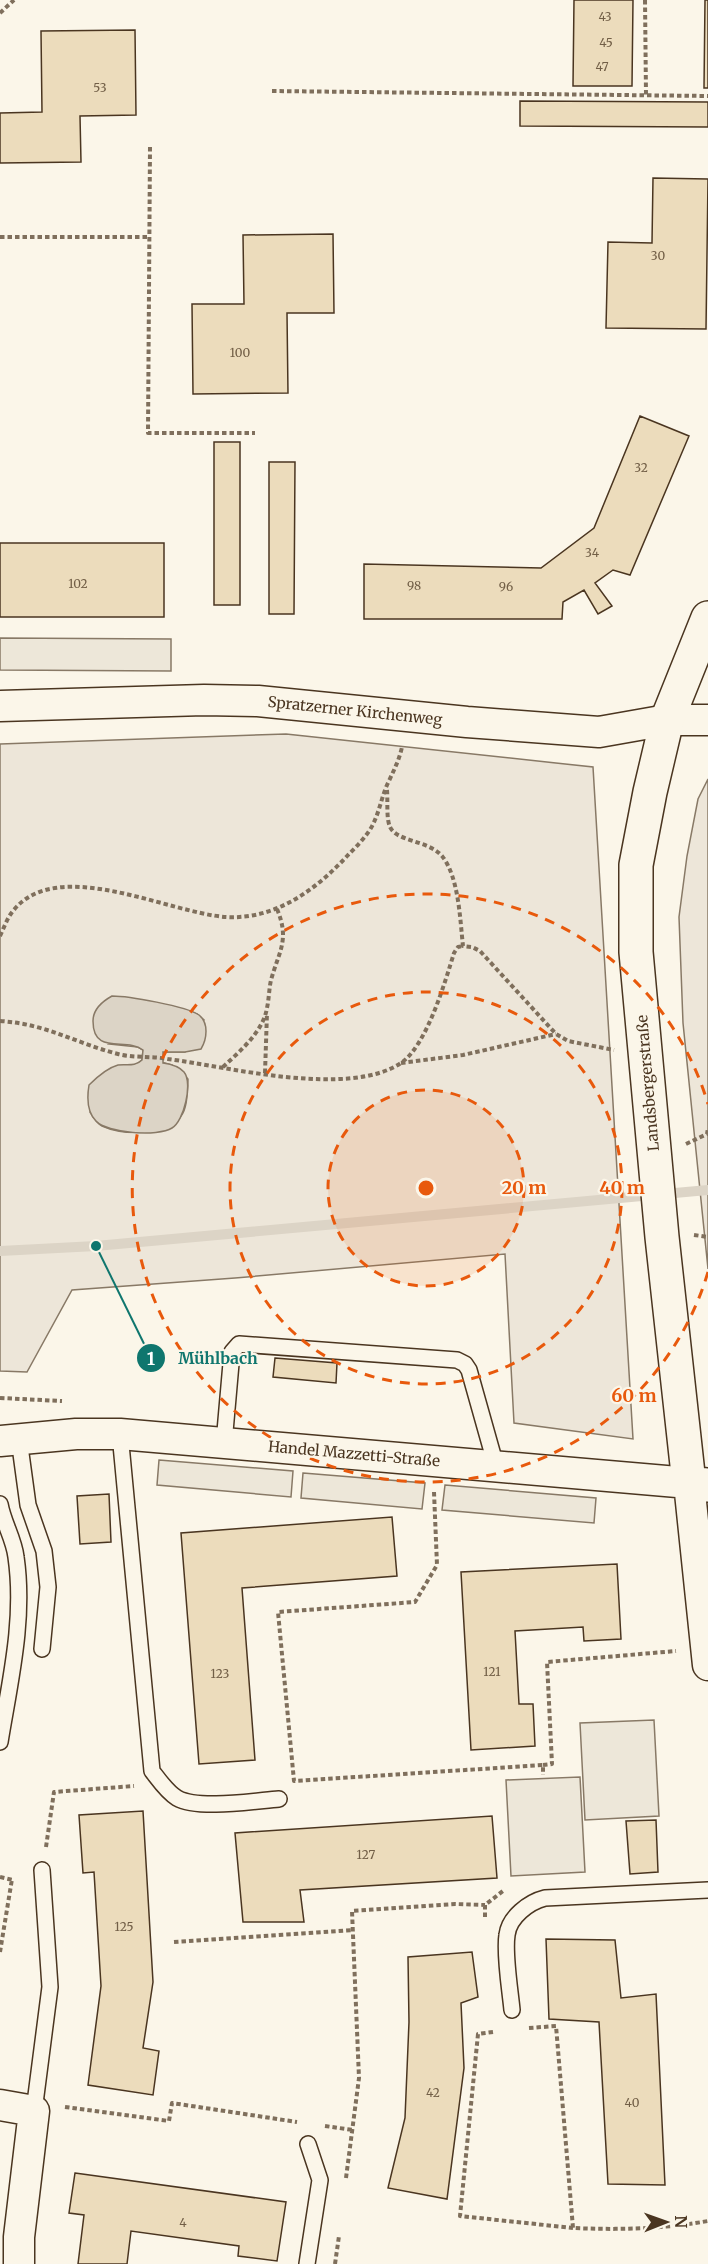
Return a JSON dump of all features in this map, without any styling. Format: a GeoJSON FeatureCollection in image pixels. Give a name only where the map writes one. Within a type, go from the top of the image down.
{"type":"FeatureCollection","features":[{"type":"Feature","properties":{"kind":"street","name":"Landsbergerstraße"},"geometry":{"type":"LineString","coordinates":[[707,1657],[698,1484],[678,1236],[655,1157],[636,952],[636,865],[667,720],[708,618]]}},
{"type":"Feature","properties":{"kind":"street","name":"Spratzerner Kirchenweg"},"geometry":{"type":"LineString","coordinates":[[0,706],[237,701],[599,732],[667,720],[708,720]]}},
{"type":"Feature","properties":{"kind":"street","name":"Handel Mazzetti-Straße"},"geometry":{"type":"LineString","coordinates":[[9,1440],[76,1434],[120,1434],[698,1484]]}},
{"type":"Feature","properties":{"kind":"street"},"geometry":{"type":"LineString","coordinates":[[0,2105],[34,2107],[19,2237],[19,2264]]}},
{"type":"Feature","properties":{"kind":"lane"},"geometry":{"type":"LineString","coordinates":[[224,1443],[232,1352],[239,1344],[457,1360],[465,1364],[469,1370],[496,1466]]}},
{"type":"Feature","properties":{"kind":"lane"},"geometry":{"type":"LineString","coordinates":[[120,1434],[152,1771],[176,1797],[189,1803],[279,1799]]}},
{"type":"Feature","properties":{"kind":"lane"},"geometry":{"type":"LineString","coordinates":[[9,1440],[44,1551],[48,1587],[42,1649]]}},
{"type":"Feature","properties":{"kind":"lane"},"geometry":{"type":"LineString","coordinates":[[0,1504],[16,1554],[20,1590],[15,1652],[0,1742]]}},
{"type":"Feature","properties":{"kind":"lane"},"geometry":{"type":"LineString","coordinates":[[34,2107],[51,1986],[42,1870]]}},
{"type":"Feature","properties":{"kind":"lane"},"geometry":{"type":"LineString","coordinates":[[512,2010],[506,1934],[516,1915],[528,1906],[545,1898],[708,1890]]}},
{"type":"Feature","properties":{"kind":"lane"},"geometry":{"type":"LineString","coordinates":[[307,2264],[320,2180],[308,2144]]}},
{"type":"Feature","properties":{"kind":"path"},"geometry":{"type":"LineString","coordinates":[[0,13],[14,0]]}},
{"type":"Feature","properties":{"kind":"path"},"geometry":{"type":"LineString","coordinates":[[645,0],[646,95]]}},
{"type":"Feature","properties":{"kind":"path"},"geometry":{"type":"LineString","coordinates":[[272,91],[708,96]]}},
{"type":"Feature","properties":{"kind":"path"},"geometry":{"type":"LineString","coordinates":[[150,147],[148,433],[255,433]]}},
{"type":"Feature","properties":{"kind":"path"},"geometry":{"type":"LineString","coordinates":[[0,237],[149,237]]}},
{"type":"Feature","properties":{"kind":"path"},"geometry":{"type":"LineString","coordinates":[[0,936],[13,911],[21,903],[53,888],[108,891],[228,917],[277,909],[314,888],[371,829],[387,786],[398,765],[410,717]]}},
{"type":"Feature","properties":{"kind":"path"},"geometry":{"type":"LineString","coordinates":[[387,786],[390,828],[399,837],[424,843],[434,849],[445,861],[452,875],[459,906],[463,946]]}},
{"type":"Feature","properties":{"kind":"path"},"geometry":{"type":"LineString","coordinates":[[265,1073],[267,1010],[271,980],[284,939],[283,922],[277,909]]}},
{"type":"Feature","properties":{"kind":"path"},"geometry":{"type":"LineString","coordinates":[[400,1063],[417,1043],[440,1000],[454,953],[458,947],[463,946],[480,951],[556,1034],[568,1041],[645,1057]]}},
{"type":"Feature","properties":{"kind":"path"},"geometry":{"type":"LineString","coordinates":[[223,1067],[246,1045],[267,1010]]}},
{"type":"Feature","properties":{"kind":"path"},"geometry":{"type":"LineString","coordinates":[[0,1022],[39,1026],[119,1054],[166,1058],[265,1073],[342,1079],[366,1077],[400,1063],[463,1055],[556,1034]]}},
{"type":"Feature","properties":{"kind":"path"},"geometry":{"type":"LineString","coordinates":[[686,1144],[706,1134],[708,1128]]}},
{"type":"Feature","properties":{"kind":"path"},"geometry":{"type":"LineString","coordinates":[[678,1236],[708,1237]]}},
{"type":"Feature","properties":{"kind":"path"},"geometry":{"type":"LineString","coordinates":[[432,1461],[437,1565],[415,1602],[278,1612],[294,1780],[552,1764],[547,1662],[707,1657]]}},
{"type":"Feature","properties":{"kind":"path"},"geometry":{"type":"LineString","coordinates":[[543,1765],[543,1775]]}},
{"type":"Feature","properties":{"kind":"path"},"geometry":{"type":"LineString","coordinates":[[42,1870],[54,1792],[162,1784]]}},
{"type":"Feature","properties":{"kind":"path"},"geometry":{"type":"LineString","coordinates":[[0,1952],[12,1879]]}},
{"type":"Feature","properties":{"kind":"path"},"geometry":{"type":"LineString","coordinates":[[345,2186],[359,2078],[352,1911],[455,1904],[485,1905],[509,1887]]}},
{"type":"Feature","properties":{"kind":"path"},"geometry":{"type":"LineString","coordinates":[[485,1905],[486,1928]]}},
{"type":"Feature","properties":{"kind":"path"},"geometry":{"type":"LineString","coordinates":[[174,1942],[353,1930]]}},
{"type":"Feature","properties":{"kind":"path"},"geometry":{"type":"LineString","coordinates":[[524,2029],[556,2026],[573,2228]]}},
{"type":"Feature","properties":{"kind":"path"},"geometry":{"type":"LineString","coordinates":[[503,2031],[478,2034],[460,2216],[573,2228],[675,2227],[708,2221]]}},
{"type":"Feature","properties":{"kind":"path"},"geometry":{"type":"LineString","coordinates":[[34,2107],[169,2121],[172,2103],[307,2123]]}},
{"type":"Feature","properties":{"kind":"path"},"geometry":{"type":"LineString","coordinates":[[319,2125],[352,2130]]}},
{"type":"Feature","properties":{"kind":"path"},"geometry":{"type":"LineString","coordinates":[[335,2264],[339,2230]]}},
{"type":"Feature","properties":{"kind":"shaded area"},"geometry":{"type":"Polygon","coordinates":[[[0,638],[171,639],[171,671],[0,670],[0,638]]]}},
{"type":"Feature","properties":{"kind":"shaded area"},"geometry":{"type":"Polygon","coordinates":[[[286,734],[593,767],[633,1439],[514,1423],[505,1254],[72,1290],[27,1372],[0,1371],[0,744],[286,734]],[[171,1006],[109,1044],[138,1047],[143,1050],[142,1060],[135,1065],[125,1065],[90,1112],[98,1123],[121,1131],[144,1132],[156,1131],[175,1123],[181,1116],[186,1103],[188,1079],[172,1065],[161,1062],[163,1052],[185,1052],[204,1020],[197,1014],[171,1006]]]}},
{"type":"Feature","properties":{"kind":"shaded area"},"geometry":{"type":"Polygon","coordinates":[[[708,779],[708,1269],[683,1023],[679,917],[698,799],[708,779]]]}},
{"type":"Feature","properties":{"kind":"shaded area"},"geometry":{"type":"Polygon","coordinates":[[[112,996],[182,1008],[199,1015],[206,1027],[205,1041],[201,1049],[163,1052],[163,1063],[182,1070],[187,1077],[188,1084],[186,1102],[180,1118],[172,1128],[165,1131],[145,1133],[121,1131],[96,1121],[89,1109],[89,1085],[114,1066],[134,1064],[142,1060],[143,1050],[136,1046],[104,1042],[94,1032],[93,1021],[97,1009],[112,996]]]}},
{"type":"Feature","properties":{"kind":"shaded area"},"geometry":{"type":"Polygon","coordinates":[[[159,1460],[293,1471],[291,1497],[157,1485],[159,1460]]]}},
{"type":"Feature","properties":{"kind":"shaded area"},"geometry":{"type":"Polygon","coordinates":[[[303,1473],[425,1483],[422,1509],[301,1498],[303,1473]]]}},
{"type":"Feature","properties":{"kind":"shaded area"},"geometry":{"type":"Polygon","coordinates":[[[445,1485],[596,1498],[594,1523],[442,1510],[445,1485]]]}},
{"type":"Feature","properties":{"kind":"shaded area"},"geometry":{"type":"Polygon","coordinates":[[[654,1720],[659,1816],[585,1820],[580,1723],[654,1720]]]}},
{"type":"Feature","properties":{"kind":"shaded area"},"geometry":{"type":"Polygon","coordinates":[[[580,1777],[585,1872],[511,1876],[506,1780],[580,1777]]]}},
{"type":"Feature","properties":{"kind":"building"},"geometry":{"type":"Polygon","coordinates":[[[574,0],[633,0],[632,86],[573,86],[574,0]]]}},
{"type":"Feature","properties":{"kind":"building"},"geometry":{"type":"Polygon","coordinates":[[[705,0],[708,0],[708,88],[704,88],[705,0]]]}},
{"type":"Feature","properties":{"kind":"building"},"geometry":{"type":"Polygon","coordinates":[[[135,30],[136,115],[80,116],[81,162],[0,163],[0,113],[42,112],[41,31],[135,30]]]}},
{"type":"Feature","properties":{"kind":"building"},"geometry":{"type":"Polygon","coordinates":[[[520,101],[708,102],[708,127],[520,126],[520,101]]]}},
{"type":"Feature","properties":{"kind":"building"},"geometry":{"type":"Polygon","coordinates":[[[653,178],[708,179],[706,329],[606,328],[608,242],[652,243],[653,178]]]}},
{"type":"Feature","properties":{"kind":"building"},"geometry":{"type":"Polygon","coordinates":[[[333,234],[334,313],[287,313],[288,393],[193,394],[192,304],[244,304],[243,235],[333,234]]]}},
{"type":"Feature","properties":{"kind":"building"},"geometry":{"type":"Polygon","coordinates":[[[640,416],[689,436],[630,575],[613,570],[595,583],[612,606],[598,614],[584,590],[563,602],[562,619],[364,619],[364,564],[541,568],[594,528],[640,416]]]}},
{"type":"Feature","properties":{"kind":"building"},"geometry":{"type":"Polygon","coordinates":[[[214,442],[240,442],[240,605],[214,605],[214,442]]]}},
{"type":"Feature","properties":{"kind":"building"},"geometry":{"type":"Polygon","coordinates":[[[269,462],[295,462],[294,614],[269,614],[269,462]]]}},
{"type":"Feature","properties":{"kind":"building"},"geometry":{"type":"Polygon","coordinates":[[[0,543],[164,543],[164,617],[0,617],[0,543]]]}},
{"type":"Feature","properties":{"kind":"building"},"geometry":{"type":"Polygon","coordinates":[[[275,1358],[337,1363],[336,1383],[273,1377],[275,1358]]]}},
{"type":"Feature","properties":{"kind":"building"},"geometry":{"type":"Polygon","coordinates":[[[109,1494],[111,1542],[80,1544],[77,1496],[109,1494]]]}},
{"type":"Feature","properties":{"kind":"building"},"geometry":{"type":"Polygon","coordinates":[[[392,1517],[397,1576],[242,1588],[255,1760],[199,1764],[181,1533],[392,1517]]]}},
{"type":"Feature","properties":{"kind":"building"},"geometry":{"type":"Polygon","coordinates":[[[617,1564],[621,1639],[584,1641],[583,1627],[515,1631],[519,1704],[533,1704],[535,1746],[471,1750],[461,1572],[617,1564]]]}},
{"type":"Feature","properties":{"kind":"building"},"geometry":{"type":"Polygon","coordinates":[[[143,1811],[153,1982],[143,2048],[159,2051],[153,2095],[88,2085],[101,1986],[94,1872],[83,1873],[79,1815],[143,1811]]]}},
{"type":"Feature","properties":{"kind":"building"},"geometry":{"type":"Polygon","coordinates":[[[492,1816],[497,1878],[300,1890],[304,1922],[243,1922],[235,1833],[492,1816]]]}},
{"type":"Feature","properties":{"kind":"building"},"geometry":{"type":"Polygon","coordinates":[[[656,1820],[658,1872],[630,1874],[626,1821],[656,1820]]]}},
{"type":"Feature","properties":{"kind":"building"},"geometry":{"type":"Polygon","coordinates":[[[546,1939],[615,1940],[621,1998],[656,1994],[665,2185],[608,2184],[599,2022],[549,2019],[546,1939]]]}},
{"type":"Feature","properties":{"kind":"building"},"geometry":{"type":"Polygon","coordinates":[[[472,1952],[478,1997],[461,2003],[464,2068],[447,2199],[388,2188],[405,2118],[409,2022],[408,1957],[472,1952]]]}},
{"type":"Feature","properties":{"kind":"building"},"geometry":{"type":"Polygon","coordinates":[[[75,2173],[286,2202],[277,2261],[238,2256],[239,2246],[131,2231],[127,2264],[78,2264],[84,2215],[69,2213],[75,2173]]]}},
{"type":"Feature","properties":{"kind":"waterway"},"geometry":{"type":"LineString","coordinates":[[0,1251],[96,1246],[708,1190]]}},
{"type":"Feature","properties":{"kind":"place","name":"Mühlbach"},"geometry":{"type":"Point","coordinates":[96,1246]}}]}
